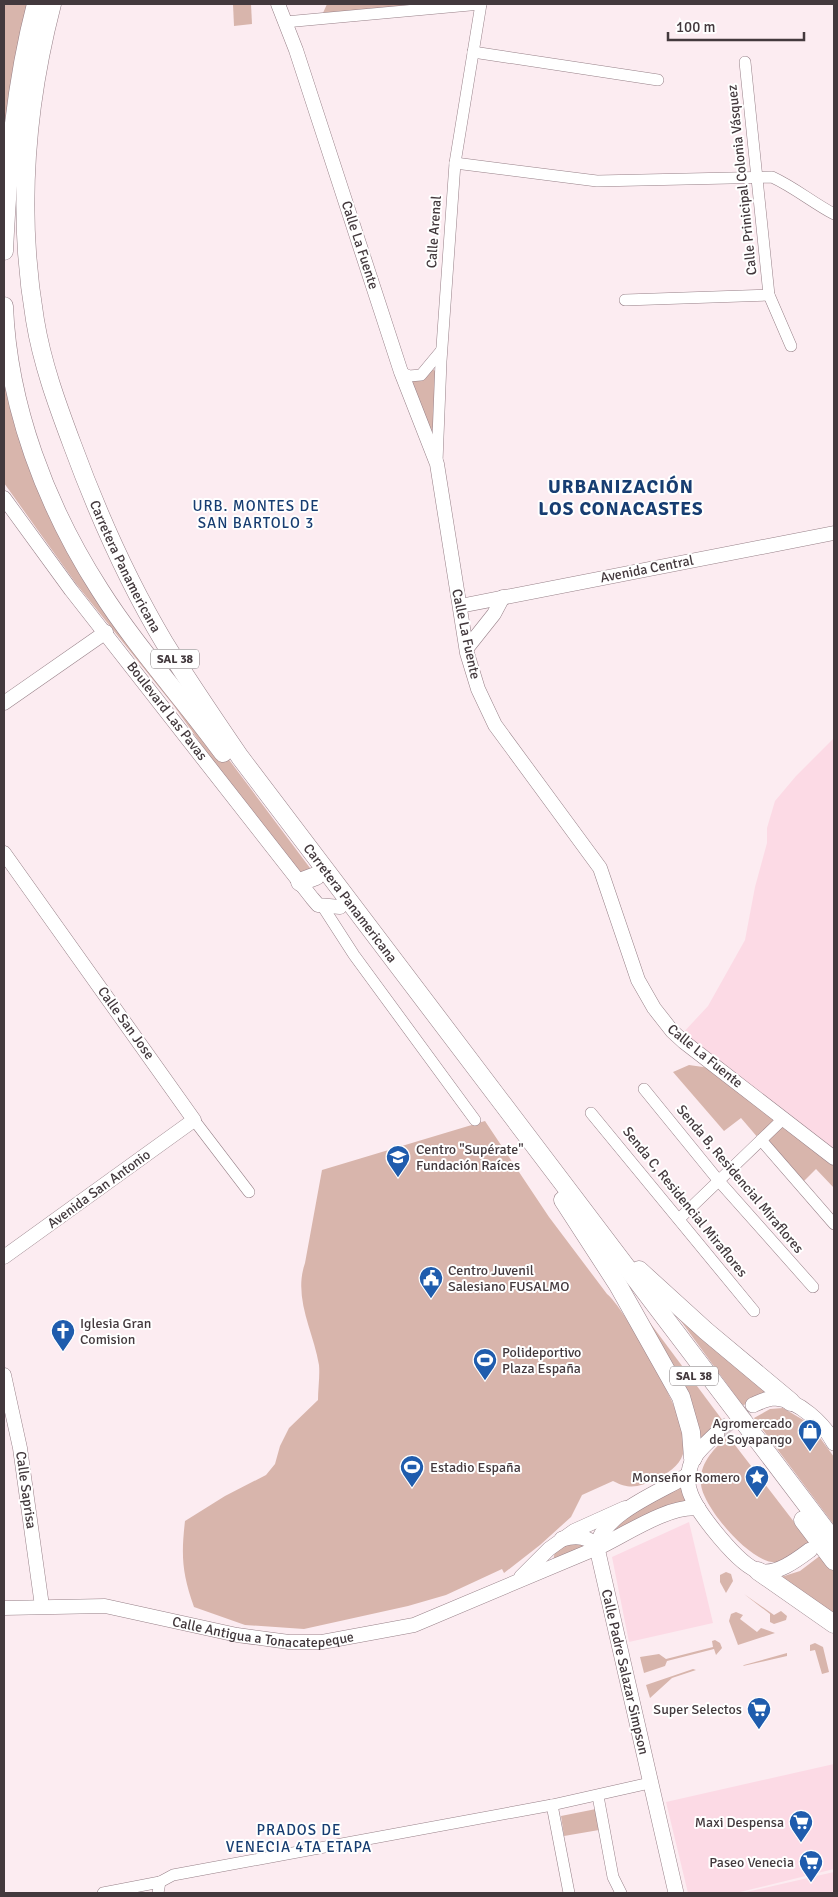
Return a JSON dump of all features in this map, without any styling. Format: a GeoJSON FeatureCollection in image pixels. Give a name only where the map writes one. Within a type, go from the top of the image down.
{"type":"FeatureCollection","features":[{"type":"Feature","properties":{"kind":"highway"},"geometry":{"type":"LineString","coordinates":[[4,251],[15,115],[27,42],[36,4]]}},
{"type":"Feature","properties":{"kind":"highway","name":"Carretera Panamericana"},"geometry":{"type":"LineString","coordinates":[[52,4],[36,79],[27,147],[24,211],[27,264],[35,322],[52,387],[107,530],[164,642],[240,757],[584,1212]]}},
{"type":"Feature","properties":{"kind":"highway","name":"Carretera Panamericana"},"geometry":{"type":"LineString","coordinates":[[4,306],[11,371],[25,428],[50,495],[83,563],[124,624],[308,879],[410,994],[556,1189]]}},
{"type":"Feature","properties":{"kind":"highway"},"geometry":{"type":"LineString","coordinates":[[556,1189],[618,1285],[681,1397],[691,1432],[691,1466]]}},
{"type":"Feature","properties":{"kind":"highway","name":"SAL 38"},"geometry":{"type":"LineString","coordinates":[[556,1189],[698,1382],[834,1561]]}},
{"type":"Feature","properties":{"kind":"highway"},"geometry":{"type":"LineString","coordinates":[[584,1212],[648,1279],[706,1331],[791,1402]]}},
{"type":"Feature","properties":{"kind":"highway","name":"SAL 38"},"geometry":{"type":"LineString","coordinates":[[584,1212],[834,1540]]}},
{"type":"Feature","properties":{"kind":"highway"},"geometry":{"type":"LineString","coordinates":[[758,1571],[834,1624]]}},
{"type":"Feature","properties":{"kind":"main road"},"geometry":{"type":"LineString","coordinates":[[753,1405],[767,1399],[791,1402],[830,1431],[834,1443]]}},
{"type":"Feature","properties":{"kind":"main road","name":"Calle Antigua a Tonacatepeque"},"geometry":{"type":"LineString","coordinates":[[698,1508],[689,1507],[671,1512],[598,1548],[598,1541],[605,1529],[619,1516],[691,1466],[717,1433]]}},
{"type":"Feature","properties":{"kind":"main road"},"geometry":{"type":"LineString","coordinates":[[691,1466],[691,1496],[698,1508],[735,1553],[758,1571],[770,1570],[790,1564],[810,1550]]}},
{"type":"Feature","properties":{"kind":"main road"},"geometry":{"type":"LineString","coordinates":[[562,1538],[577,1536],[594,1542],[598,1548]]}},
{"type":"Feature","properties":{"kind":"main road","name":"Calle Padre Salazar Simpson"},"geometry":{"type":"LineString","coordinates":[[598,1548],[664,1842],[672,1856],[682,1893]]}},
{"type":"Feature","properties":{"kind":"main road","name":"Calle Padre Salazar Simpson"},"geometry":{"type":"LineString","coordinates":[[652,1790],[665,1809],[682,1893]]}},
{"type":"Feature","properties":{"kind":"street","name":"Calle La Fuente"},"geometry":{"type":"LineString","coordinates":[[278,4],[286,22],[402,372],[437,464],[455,585],[467,648],[478,689],[495,725],[600,868],[638,980],[654,1008],[672,1031],[834,1158]]}},
{"type":"Feature","properties":{"kind":"street"},"geometry":{"type":"LineString","coordinates":[[286,22],[481,4]]}},
{"type":"Feature","properties":{"kind":"street","name":"Calle Arenal"},"geometry":{"type":"LineString","coordinates":[[437,464],[442,352],[455,163],[481,4]]}},
{"type":"Feature","properties":{"kind":"street"},"geometry":{"type":"LineString","coordinates":[[473,52],[658,80]]}},
{"type":"Feature","properties":{"kind":"street","name":"Calle Prinicipal Colonia Vásquez"},"geometry":{"type":"LineString","coordinates":[[745,62],[769,295],[791,346]]}},
{"type":"Feature","properties":{"kind":"street"},"geometry":{"type":"LineString","coordinates":[[455,163],[597,181],[758,179],[772,177],[834,214]]}},
{"type":"Feature","properties":{"kind":"street"},"geometry":{"type":"LineString","coordinates":[[625,300],[769,295]]}},
{"type":"Feature","properties":{"kind":"street"},"geometry":{"type":"LineString","coordinates":[[402,372],[409,376],[421,376],[442,352]]}},
{"type":"Feature","properties":{"kind":"street","name":"Boulevard Las Pavas"},"geometry":{"type":"LineString","coordinates":[[4,498],[71,590],[308,879]]}},
{"type":"Feature","properties":{"kind":"street","name":"Avenida Central"},"geometry":{"type":"LineString","coordinates":[[460,606],[834,533]]}},
{"type":"Feature","properties":{"kind":"street"},"geometry":{"type":"LineString","coordinates":[[455,585],[465,592],[485,600]]}},
{"type":"Feature","properties":{"kind":"street"},"geometry":{"type":"LineString","coordinates":[[467,648],[494,614],[503,597]]}},
{"type":"Feature","properties":{"kind":"street"},"geometry":{"type":"LineString","coordinates":[[4,703],[106,632]]}},
{"type":"Feature","properties":{"kind":"street","name":"Calle San Jose"},"geometry":{"type":"LineString","coordinates":[[4,853],[194,1120],[249,1192]]}},
{"type":"Feature","properties":{"kind":"street"},"geometry":{"type":"LineString","coordinates":[[331,907],[354,955],[475,1120]]}},
{"type":"Feature","properties":{"kind":"street","name":"Senda B, Residencial Miraflores"},"geometry":{"type":"LineString","coordinates":[[644,1089],[718,1180],[813,1287]]}},
{"type":"Feature","properties":{"kind":"street","name":"Senda C, Residencial Miraflores"},"geometry":{"type":"LineString","coordinates":[[591,1113],[680,1218],[754,1311]]}},
{"type":"Feature","properties":{"kind":"street"},"geometry":{"type":"LineString","coordinates":[[680,1218],[784,1118]]}},
{"type":"Feature","properties":{"kind":"street","name":"Avenida San Antonio"},"geometry":{"type":"LineString","coordinates":[[4,1257],[194,1120]]}},
{"type":"Feature","properties":{"kind":"street"},"geometry":{"type":"LineString","coordinates":[[761,1140],[834,1224]]}},
{"type":"Feature","properties":{"kind":"street","name":"Calle Saprisa"},"geometry":{"type":"LineString","coordinates":[[4,1375],[20,1448],[42,1606]]}},
{"type":"Feature","properties":{"kind":"street","name":"Calle Antigua a Tonacatepeque"},"geometry":{"type":"LineString","coordinates":[[515,1582],[562,1538],[641,1500]]}},
{"type":"Feature","properties":{"kind":"street","name":"Calle Antigua a Tonacatepeque"},"geometry":{"type":"LineString","coordinates":[[4,1608],[105,1606],[237,1635],[290,1642],[322,1642],[414,1625],[598,1548]]}},
{"type":"Feature","properties":{"kind":"street"},"geometry":{"type":"LineString","coordinates":[[103,1893],[159,1888],[174,1875],[552,1805],[600,1801],[652,1790]]}},
{"type":"Feature","properties":{"kind":"street"},"geometry":{"type":"LineString","coordinates":[[600,1801],[613,1877],[621,1893]]}},
{"type":"Feature","properties":{"kind":"street"},"geometry":{"type":"LineString","coordinates":[[552,1805],[570,1893]]}},
{"type":"Feature","properties":{"kind":"shaded area"},"geometry":{"type":"Polygon","coordinates":[[[4,4],[38,4],[4,256],[4,4]]]}},
{"type":"Feature","properties":{"kind":"shaded area"},"geometry":{"type":"Polygon","coordinates":[[[233,4],[251,4],[252,24],[234,26],[233,4]]]}},
{"type":"Feature","properties":{"kind":"shaded area"},"geometry":{"type":"Polygon","coordinates":[[[327,4],[424,4],[323,13],[327,4]]]}},
{"type":"Feature","properties":{"kind":"shaded area"},"geometry":{"type":"Polygon","coordinates":[[[4,292],[7,346],[66,529],[212,737],[316,876],[307,881],[213,761],[174,706],[77,585],[4,483],[4,292]]]}},
{"type":"Feature","properties":{"kind":"shaded area"},"geometry":{"type":"Polygon","coordinates":[[[433,369],[436,372],[431,434],[409,380],[421,381],[433,369]]]}},
{"type":"Feature","properties":{"kind":"shaded area"},"geometry":{"type":"Polygon","coordinates":[[[834,738],[834,1153],[681,1035],[708,1006],[745,940],[755,887],[767,843],[767,828],[775,801],[796,776],[834,738]]]}},
{"type":"Feature","properties":{"kind":"shaded area"},"geometry":{"type":"Polygon","coordinates":[[[689,1065],[710,1068],[777,1122],[759,1139],[741,1118],[724,1131],[673,1072],[689,1065]]]}},
{"type":"Feature","properties":{"kind":"shaded area","name":"Polideportivo Plaza España"},"geometry":{"type":"Polygon","coordinates":[[[485,1121],[549,1217],[615,1302],[645,1350],[665,1386],[679,1417],[684,1444],[681,1459],[668,1472],[644,1484],[624,1486],[613,1481],[582,1495],[571,1517],[540,1545],[504,1573],[502,1569],[446,1595],[408,1606],[304,1629],[245,1625],[194,1607],[187,1584],[184,1564],[185,1521],[225,1496],[266,1475],[275,1464],[280,1446],[289,1428],[318,1400],[319,1365],[305,1314],[301,1289],[322,1170],[485,1121]]]}},
{"type":"Feature","properties":{"kind":"shaded area"},"geometry":{"type":"Polygon","coordinates":[[[782,1126],[834,1165],[834,1188],[816,1169],[800,1185],[763,1143],[782,1126]]]}},
{"type":"Feature","properties":{"kind":"shaded area"},"geometry":{"type":"Polygon","coordinates":[[[664,1298],[772,1393],[753,1397],[743,1406],[664,1298]]]}},
{"type":"Feature","properties":{"kind":"shaded area"},"geometry":{"type":"Polygon","coordinates":[[[633,1300],[723,1421],[698,1445],[633,1300]]]}},
{"type":"Feature","properties":{"kind":"shaded area"},"geometry":{"type":"Polygon","coordinates":[[[783,1408],[810,1424],[834,1457],[834,1525],[754,1418],[770,1409],[783,1408]]]}},
{"type":"Feature","properties":{"kind":"shaded area"},"geometry":{"type":"Polygon","coordinates":[[[728,1436],[811,1544],[782,1561],[768,1561],[743,1545],[719,1520],[704,1494],[701,1476],[708,1457],[728,1436]]]}},
{"type":"Feature","properties":{"kind":"shaded area"},"geometry":{"type":"Polygon","coordinates":[[[685,1483],[692,1501],[613,1534],[610,1530],[615,1524],[685,1483]]]}},
{"type":"Feature","properties":{"kind":"shaded area"},"geometry":{"type":"Polygon","coordinates":[[[689,1522],[713,1623],[629,1642],[612,1557],[689,1522]]]}},
{"type":"Feature","properties":{"kind":"shaded area"},"geometry":{"type":"Polygon","coordinates":[[[561,1544],[590,1544],[553,1561],[555,1551],[561,1544]]]}},
{"type":"Feature","properties":{"kind":"shaded area"},"geometry":{"type":"Polygon","coordinates":[[[821,1555],[834,1572],[834,1618],[781,1577],[800,1571],[821,1555]]]}},
{"type":"Feature","properties":{"kind":"shaded area"},"geometry":{"type":"Polygon","coordinates":[[[726,1572],[731,1574],[733,1581],[726,1593],[720,1582],[720,1575],[726,1572]]]}},
{"type":"Feature","properties":{"kind":"shaded area"},"geometry":{"type":"Polygon","coordinates":[[[744,1594],[774,1615],[781,1611],[787,1616],[786,1620],[774,1624],[770,1622],[770,1614],[744,1594]]]}},
{"type":"Feature","properties":{"kind":"shaded area"},"geometry":{"type":"Polygon","coordinates":[[[736,1612],[743,1615],[740,1619],[757,1632],[761,1628],[775,1633],[738,1645],[729,1621],[731,1614],[736,1612]]]}},
{"type":"Feature","properties":{"kind":"shaded area"},"geometry":{"type":"Polygon","coordinates":[[[715,1640],[720,1643],[722,1648],[716,1655],[714,1649],[667,1661],[665,1666],[644,1673],[640,1657],[659,1654],[666,1659],[713,1647],[712,1641],[715,1640]]]}},
{"type":"Feature","properties":{"kind":"shaded area"},"geometry":{"type":"Polygon","coordinates":[[[815,1643],[823,1647],[829,1672],[822,1674],[815,1650],[810,1651],[810,1645],[815,1643]]]}},
{"type":"Feature","properties":{"kind":"shaded area"},"geometry":{"type":"Polygon","coordinates":[[[787,1653],[787,1656],[743,1666],[744,1665],[787,1653]]]}},
{"type":"Feature","properties":{"kind":"shaded area"},"geometry":{"type":"Polygon","coordinates":[[[693,1669],[696,1670],[672,1678],[650,1698],[646,1685],[693,1669]]]}},
{"type":"Feature","properties":{"kind":"shaded area"},"geometry":{"type":"Polygon","coordinates":[[[834,1764],[834,1869],[736,1893],[688,1893],[666,1802],[834,1764]]]}},
{"type":"Feature","properties":{"kind":"shaded area"},"geometry":{"type":"Polygon","coordinates":[[[596,1809],[599,1830],[564,1836],[561,1816],[596,1809]]]}},
{"type":"Feature","properties":{"kind":"shaded area","name":"Paseo Venecia"},"geometry":{"type":"Polygon","coordinates":[[[834,1872],[834,1893],[742,1893],[834,1872]]]}},
{"type":"Feature","properties":{"kind":"tunnel"},"geometry":{"type":"LineString","coordinates":[[717,1433],[753,1405]]}},
{"type":"Feature","properties":{"kind":"place","name":"Centro \"Supérate\" Fundación Raíces"},"geometry":{"type":"Point","coordinates":[398,1178]}},
{"type":"Feature","properties":{"kind":"place","name":"Centro Juvenil Salesiano FUSALMO"},"geometry":{"type":"Point","coordinates":[431,1299]}},
{"type":"Feature","properties":{"kind":"place","name":"Iglesia Gran Comision"},"geometry":{"type":"Point","coordinates":[63,1352]}},
{"type":"Feature","properties":{"kind":"place","name":"Polideportivo Plaza España"},"geometry":{"type":"Point","coordinates":[485,1381]}},
{"type":"Feature","properties":{"kind":"place","name":"Agromercado de Soyapango"},"geometry":{"type":"Point","coordinates":[810,1452]}},
{"type":"Feature","properties":{"kind":"place","name":"Estadio España"},"geometry":{"type":"Point","coordinates":[412,1488]}},
{"type":"Feature","properties":{"kind":"place","name":"Monseñor Romero"},"geometry":{"type":"Point","coordinates":[757,1498]}},
{"type":"Feature","properties":{"kind":"place","name":"Super Selectos"},"geometry":{"type":"Point","coordinates":[759,1730]}},
{"type":"Feature","properties":{"kind":"place","name":"Maxi Despensa"},"geometry":{"type":"Point","coordinates":[801,1843]}},
{"type":"Feature","properties":{"kind":"place","name":"Paseo Venecia"},"geometry":{"type":"Point","coordinates":[811,1883]}},
{"type":"Feature","properties":{"kind":"district","name":"URBANIZACIÓN LOS CONACASTES"},"geometry":{"type":"Point","coordinates":[621,498]}},
{"type":"Feature","properties":{"kind":"district","name":"URB. MONTES DE SAN BARTOLO 3"},"geometry":{"type":"Point","coordinates":[256,514]}},
{"type":"Feature","properties":{"kind":"district","name":"PRADOS DE VENECIA 4TA ETAPA"},"geometry":{"type":"Point","coordinates":[299,1838]}}]}
